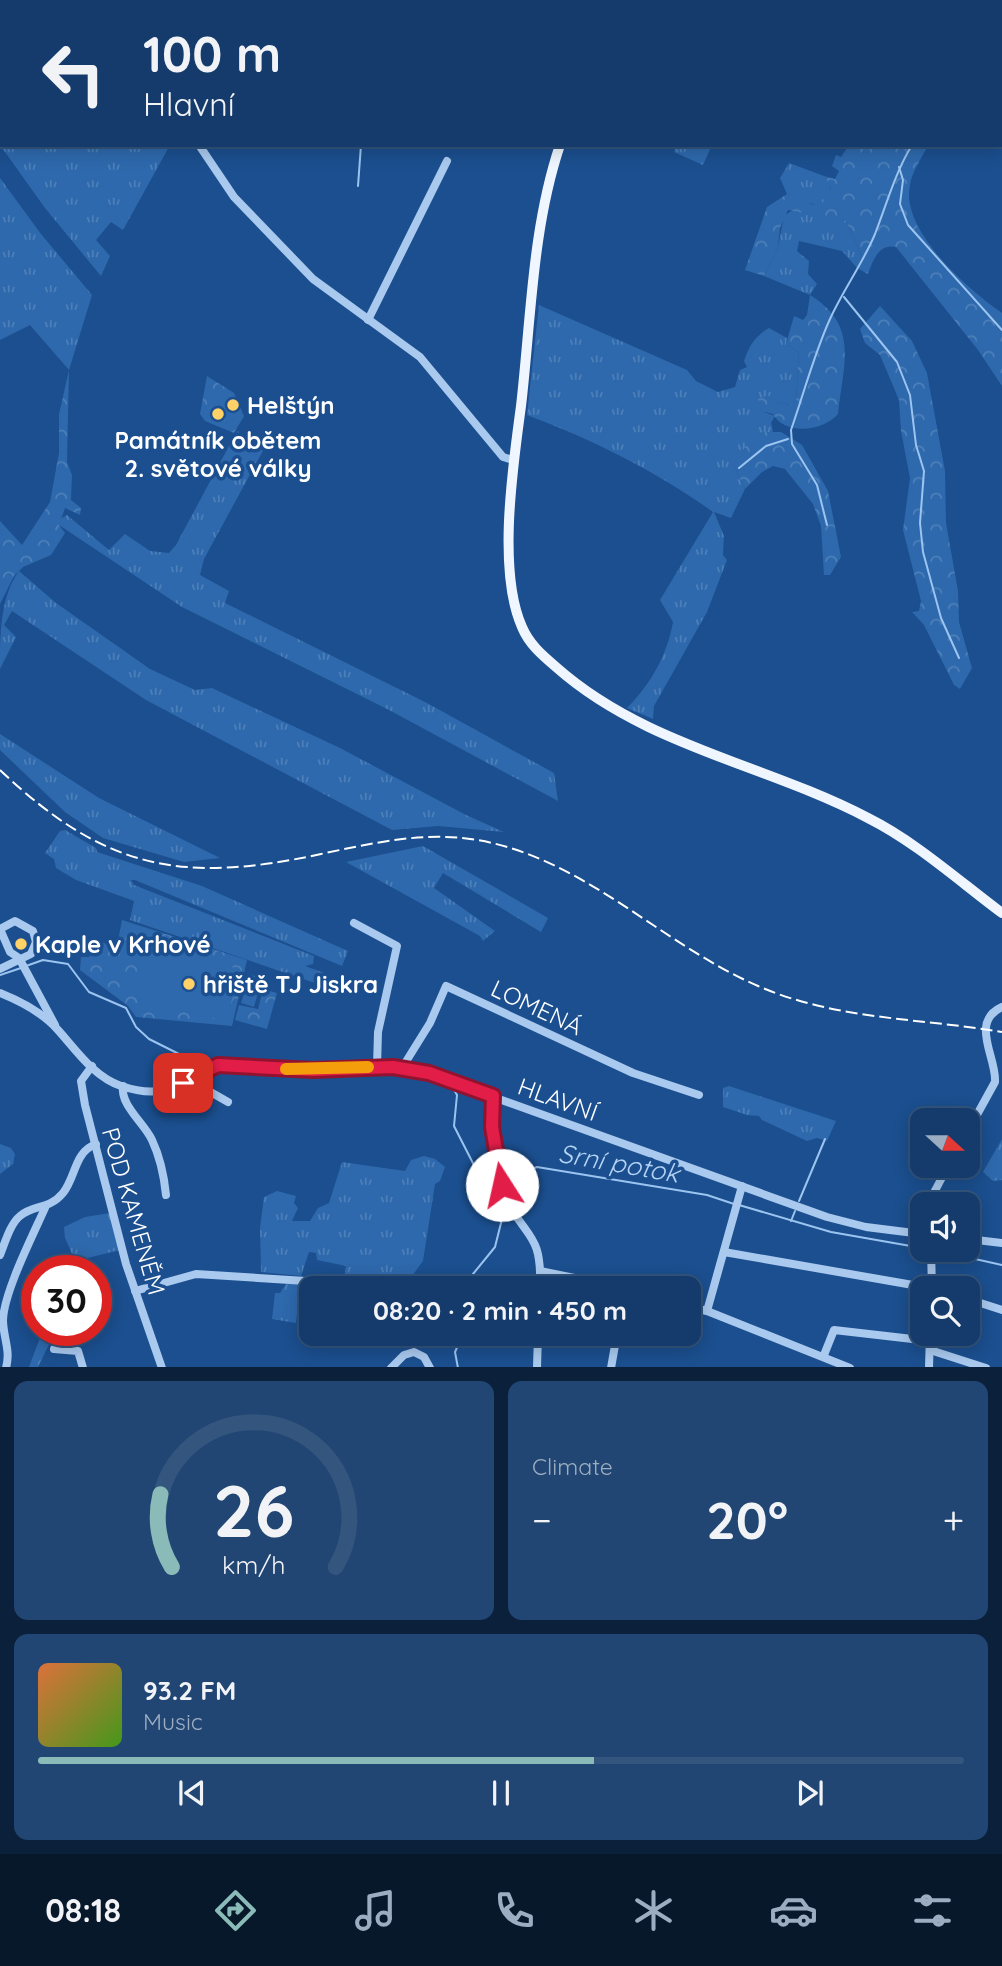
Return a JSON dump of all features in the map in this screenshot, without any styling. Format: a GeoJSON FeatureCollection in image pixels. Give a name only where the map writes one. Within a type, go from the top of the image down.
{"type":"FeatureCollection","features":[{"type":"Feature","properties":{"kind":"main road"},"geometry":{"type":"LineString","coordinates":[[559,147],[551,178],[534,278],[513,460],[509,536],[516,610],[527,638],[544,656],[604,704],[636,721],[875,821],[1002,913]]}},
{"type":"Feature","properties":{"kind":"street"},"geometry":{"type":"LineString","coordinates":[[200,147],[234,197],[313,279],[420,357],[501,455],[513,460]]}},
{"type":"Feature","properties":{"kind":"street"},"geometry":{"type":"LineString","coordinates":[[368,320],[447,161]]}},
{"type":"Feature","properties":{"kind":"street"},"geometry":{"type":"LineString","coordinates":[[0,968],[22,964],[31,954],[36,936],[15,921],[0,929],[10,952],[22,964],[58,1029]]}},
{"type":"Feature","properties":{"kind":"street"},"geometry":{"type":"LineString","coordinates":[[354,923],[397,946],[378,1032],[377,1067]]}},
{"type":"Feature","properties":{"kind":"street","name":"LOMENÁ"},"geometry":{"type":"LineString","coordinates":[[402,1068],[430,1023],[446,986],[632,1073],[699,1095]]}},
{"type":"Feature","properties":{"kind":"street"},"geometry":{"type":"LineString","coordinates":[[0,993],[34,1011],[58,1029],[92,1066],[123,1086],[163,1091],[206,1069],[207,1090],[228,1102]]}},
{"type":"Feature","properties":{"kind":"street"},"geometry":{"type":"LineString","coordinates":[[980,1110],[995,1082],[985,1034],[992,1014],[1002,1007]]}},
{"type":"Feature","properties":{"kind":"street","name":"POD KAMENĚM"},"geometry":{"type":"LineString","coordinates":[[92,1066],[80,1083],[135,1291],[162,1367]]}},
{"type":"Feature","properties":{"kind":"street","name":"HLAVNÍ"},"geometry":{"type":"LineString","coordinates":[[206,1069],[313,1070],[377,1067],[429,1073],[844,1222],[910,1232]]}},
{"type":"Feature","properties":{"kind":"street"},"geometry":{"type":"LineString","coordinates":[[123,1086],[123,1095],[150,1137],[158,1155],[166,1195]]}},
{"type":"Feature","properties":{"kind":"street"},"geometry":{"type":"LineString","coordinates":[[493,1096],[491,1111],[501,1183],[506,1199],[537,1246],[540,1276]]}},
{"type":"Feature","properties":{"kind":"street"},"geometry":{"type":"LineString","coordinates":[[6,1367],[10,1354],[3,1320],[8,1299],[45,1208],[69,1183],[82,1153],[96,1144]]}},
{"type":"Feature","properties":{"kind":"street"},"geometry":{"type":"LineString","coordinates":[[707,1311],[742,1186]]}},
{"type":"Feature","properties":{"kind":"street"},"geometry":{"type":"LineString","coordinates":[[0,1255],[16,1220],[27,1211],[45,1208]]}},
{"type":"Feature","properties":{"kind":"street"},"geometry":{"type":"LineString","coordinates":[[980,1240],[1002,1243]]}},
{"type":"Feature","properties":{"kind":"street"},"geometry":{"type":"LineString","coordinates":[[724,1252],[910,1284]]}},
{"type":"Feature","properties":{"kind":"street"},"geometry":{"type":"LineString","coordinates":[[540,1271],[565,1276]]}},
{"type":"Feature","properties":{"kind":"street"},"geometry":{"type":"LineString","coordinates":[[135,1291],[196,1274],[299,1281]]}},
{"type":"Feature","properties":{"kind":"street"},"geometry":{"type":"LineString","coordinates":[[980,1303],[1002,1310]]}},
{"type":"Feature","properties":{"kind":"street"},"geometry":{"type":"LineString","coordinates":[[701,1310],[850,1367]]}},
{"type":"Feature","properties":{"kind":"street"},"geometry":{"type":"LineString","coordinates":[[824,1355],[834,1330],[910,1340]]}},
{"type":"Feature","properties":{"kind":"street"},"geometry":{"type":"LineString","coordinates":[[537,1367],[538,1346]]}},
{"type":"Feature","properties":{"kind":"street"},"geometry":{"type":"LineString","coordinates":[[611,1367],[615,1346]]}},
{"type":"Feature","properties":{"kind":"street"},"geometry":{"type":"LineString","coordinates":[[929,1367],[930,1346]]}},
{"type":"Feature","properties":{"kind":"street"},"geometry":{"type":"LineString","coordinates":[[941,1346],[986,1367]]}},
{"type":"Feature","properties":{"kind":"street"},"geometry":{"type":"LineString","coordinates":[[54,1349],[78,1351],[83,1367]]}},
{"type":"Feature","properties":{"kind":"street"},"geometry":{"type":"LineString","coordinates":[[391,1367],[404,1355],[414,1352],[424,1357],[430,1367]]}},
{"type":"Feature","properties":{"kind":"green space"},"geometry":{"type":"Polygon","coordinates":[[[1,147],[169,147],[123,230],[111,222],[96,240],[110,256],[101,276],[45,208],[1,147]]]}},
{"type":"Feature","properties":{"kind":"green space"},"geometry":{"type":"Polygon","coordinates":[[[676,147],[711,147],[703,165],[674,152],[676,147]]]}},
{"type":"Feature","properties":{"kind":"green space"},"geometry":{"type":"Polygon","coordinates":[[[848,147],[927,147],[911,180],[910,203],[926,240],[940,258],[972,290],[1002,313],[1002,386],[978,350],[896,247],[890,246],[881,250],[868,274],[857,268],[862,257],[846,221],[788,210],[780,228],[778,247],[764,276],[745,270],[767,207],[787,194],[806,198],[811,204],[821,206],[831,187],[824,176],[835,179],[839,171],[832,166],[836,155],[841,157],[848,147]]]}},
{"type":"Feature","properties":{"kind":"green space"},"geometry":{"type":"Polygon","coordinates":[[[789,163],[824,176],[831,185],[827,199],[821,207],[787,194],[780,178],[789,163]]]}},
{"type":"Feature","properties":{"kind":"green space"},"geometry":{"type":"Polygon","coordinates":[[[0,178],[41,234],[92,295],[69,370],[30,325],[0,340],[0,178]]]}},
{"type":"Feature","properties":{"kind":"green space"},"geometry":{"type":"Polygon","coordinates":[[[794,209],[846,221],[862,257],[857,268],[842,251],[799,241],[797,251],[809,261],[808,274],[817,284],[810,295],[764,276],[778,247],[784,216],[794,209]]]}},
{"type":"Feature","properties":{"kind":"green space"},"geometry":{"type":"Polygon","coordinates":[[[810,295],[826,307],[836,320],[845,347],[845,363],[838,414],[824,424],[805,429],[786,426],[773,414],[761,411],[758,399],[768,395],[777,402],[790,405],[796,400],[799,353],[786,344],[794,316],[803,320],[807,315],[810,295]]]}},
{"type":"Feature","properties":{"kind":"green space"},"geometry":{"type":"Polygon","coordinates":[[[539,305],[687,370],[696,381],[718,392],[735,387],[740,370],[747,367],[744,361],[750,346],[769,328],[787,338],[786,344],[799,353],[796,400],[790,405],[777,402],[764,412],[775,416],[771,423],[773,431],[733,464],[745,489],[731,518],[714,512],[724,536],[723,555],[727,560],[707,612],[654,706],[653,719],[627,708],[657,668],[667,646],[673,622],[660,600],[713,512],[669,483],[623,458],[527,415],[539,305]]]}},
{"type":"Feature","properties":{"kind":"green space"},"geometry":{"type":"Polygon","coordinates":[[[880,306],[912,341],[927,373],[945,471],[946,523],[958,591],[959,622],[972,668],[960,689],[954,685],[924,625],[912,612],[919,611],[921,601],[903,530],[910,478],[901,431],[899,400],[880,355],[865,343],[860,329],[880,306]]]}},
{"type":"Feature","properties":{"kind":"green space"},"geometry":{"type":"Polygon","coordinates":[[[69,370],[67,462],[72,475],[71,500],[81,508],[80,515],[65,508],[59,525],[65,533],[51,555],[23,567],[14,576],[0,604],[0,521],[22,545],[50,502],[59,453],[59,414],[69,370]]]}},
{"type":"Feature","properties":{"kind":"green space"},"geometry":{"type":"Polygon","coordinates":[[[207,376],[234,393],[244,416],[234,433],[205,421],[200,414],[207,376]]]}},
{"type":"Feature","properties":{"kind":"green space"},"geometry":{"type":"Polygon","coordinates":[[[237,431],[265,447],[204,559],[200,575],[229,591],[225,603],[427,703],[554,773],[558,801],[389,710],[182,607],[59,525],[60,519],[67,515],[109,550],[125,534],[150,551],[169,553],[176,545],[237,431]]]}},
{"type":"Feature","properties":{"kind":"green space"},"geometry":{"type":"Polygon","coordinates":[[[766,432],[781,432],[802,445],[828,491],[841,557],[830,575],[824,575],[821,526],[813,504],[785,469],[773,466],[762,472],[745,489],[733,464],[750,440],[766,432]]]}},
{"type":"Feature","properties":{"kind":"green space"},"geometry":{"type":"Polygon","coordinates":[[[19,571],[56,603],[150,669],[195,690],[212,688],[340,748],[466,815],[504,832],[438,826],[392,830],[146,700],[12,611],[4,625],[16,637],[0,669],[5,604],[19,571]]]}},
{"type":"Feature","properties":{"kind":"green space"},"geometry":{"type":"Polygon","coordinates":[[[0,734],[99,798],[220,858],[184,862],[103,838],[65,812],[0,750],[0,734]]]}},
{"type":"Feature","properties":{"kind":"green space"},"geometry":{"type":"Polygon","coordinates":[[[65,830],[96,848],[97,852],[202,886],[348,951],[342,966],[135,880],[131,880],[134,885],[314,956],[313,964],[305,966],[324,973],[329,982],[327,987],[130,920],[134,901],[76,880],[56,868],[54,859],[45,853],[60,831],[65,830]]]}},
{"type":"Feature","properties":{"kind":"green space"},"geometry":{"type":"Polygon","coordinates":[[[423,846],[548,918],[541,932],[443,873],[434,888],[495,931],[483,941],[480,936],[346,862],[423,846]]]}},
{"type":"Feature","properties":{"kind":"green space"},"geometry":{"type":"Polygon","coordinates":[[[122,920],[247,960],[232,1026],[136,1017],[128,1006],[80,970],[81,957],[89,957],[95,941],[117,946],[122,920]]]}},
{"type":"Feature","properties":{"kind":"green space","name":"hřiště TJ Jiskra"},"geometry":{"type":"Polygon","coordinates":[[[152,946],[239,969],[227,1021],[138,999],[152,946]]]}},
{"type":"Feature","properties":{"kind":"green space"},"geometry":{"type":"Polygon","coordinates":[[[250,974],[262,979],[254,1007],[241,1003],[250,974]]]}},
{"type":"Feature","properties":{"kind":"green space"},"geometry":{"type":"Polygon","coordinates":[[[263,989],[277,993],[267,1029],[235,1020],[239,1005],[258,1009],[263,989]]]}},
{"type":"Feature","properties":{"kind":"green space"},"geometry":{"type":"Polygon","coordinates":[[[729,1086],[836,1121],[827,1141],[817,1138],[807,1141],[762,1120],[759,1116],[723,1107],[723,1088],[729,1086]]]}},
{"type":"Feature","properties":{"kind":"green space"},"geometry":{"type":"Polygon","coordinates":[[[1002,1139],[1002,1180],[993,1181],[983,1172],[1002,1139]]]}},
{"type":"Feature","properties":{"kind":"green space"},"geometry":{"type":"Polygon","coordinates":[[[0,1144],[11,1148],[15,1154],[13,1164],[0,1174],[0,1144]]]}},
{"type":"Feature","properties":{"kind":"green space"},"geometry":{"type":"Polygon","coordinates":[[[424,1156],[435,1159],[445,1167],[440,1181],[435,1184],[423,1261],[412,1276],[344,1276],[346,1266],[317,1260],[316,1253],[309,1252],[301,1276],[261,1272],[260,1228],[264,1197],[277,1191],[296,1196],[294,1203],[298,1208],[292,1221],[310,1221],[318,1208],[329,1203],[342,1162],[405,1171],[411,1160],[424,1156]]]}},
{"type":"Feature","properties":{"kind":"green space"},"geometry":{"type":"Polygon","coordinates":[[[110,1213],[120,1250],[100,1255],[72,1255],[65,1238],[64,1227],[85,1217],[110,1213]]]}},
{"type":"Feature","properties":{"kind":"green space"},"geometry":{"type":"Polygon","coordinates":[[[286,1284],[299,1284],[296,1323],[272,1319],[275,1293],[280,1293],[286,1284]]]}},
{"type":"Feature","properties":{"kind":"green space"},"geometry":{"type":"Polygon","coordinates":[[[37,1346],[48,1346],[38,1367],[29,1367],[37,1346]]]}},
{"type":"Feature","properties":{"kind":"waterway"},"geometry":{"type":"LineString","coordinates":[[358,186],[361,147]]}},
{"type":"Feature","properties":{"kind":"waterway"},"geometry":{"type":"LineString","coordinates":[[827,525],[817,485],[792,444],[791,430],[824,332],[870,245],[896,177],[911,147]]}},
{"type":"Feature","properties":{"kind":"waterway"},"geometry":{"type":"LineString","coordinates":[[899,167],[903,180],[900,204],[908,225],[1002,330]]}},
{"type":"Feature","properties":{"kind":"waterway"},"geometry":{"type":"LineString","coordinates":[[844,297],[897,362],[910,395],[916,445],[924,471],[920,523],[923,552],[941,618],[959,658]]}},
{"type":"Feature","properties":{"kind":"waterway"},"geometry":{"type":"LineString","coordinates":[[739,468],[766,446],[788,439]]}},
{"type":"Feature","properties":{"kind":"waterway","name":"Srní potok"},"geometry":{"type":"LineString","coordinates":[[26,966],[43,960],[68,964],[89,992],[126,1008],[136,1027],[149,1039],[203,1066]]}},
{"type":"Feature","properties":{"kind":"waterway","name":"Srní potok"},"geometry":{"type":"LineString","coordinates":[[0,975],[21,968]]}},
{"type":"Feature","properties":{"kind":"waterway","name":"Srní potok"},"geometry":{"type":"LineString","coordinates":[[211,1070],[318,1076],[392,1074],[423,1078],[453,1088],[457,1095],[454,1126],[479,1175],[496,1182]]}},
{"type":"Feature","properties":{"kind":"waterway"},"geometry":{"type":"LineString","coordinates":[[799,1201],[825,1139]]}},
{"type":"Feature","properties":{"kind":"waterway","name":"Srní potok"},"geometry":{"type":"LineString","coordinates":[[501,1181],[537,1167],[707,1195],[734,1204]]}},
{"type":"Feature","properties":{"kind":"waterway","name":"Srní potok"},"geometry":{"type":"LineString","coordinates":[[739,1205],[831,1232],[910,1246]]}},
{"type":"Feature","properties":{"kind":"waterway"},"geometry":{"type":"LineString","coordinates":[[474,1276],[495,1247],[504,1211]]}},
{"type":"Feature","properties":{"kind":"waterway"},"geometry":{"type":"LineString","coordinates":[[791,1221],[795,1211]]}},
{"type":"Feature","properties":{"kind":"waterway","name":"Srní potok"},"geometry":{"type":"LineString","coordinates":[[980,1260],[1002,1265]]}},
{"type":"Feature","properties":{"kind":"waterway"},"geometry":{"type":"LineString","coordinates":[[458,1346],[455,1352],[458,1367]]}},
{"type":"Feature","properties":{"kind":"railway"},"geometry":{"type":"LineString","coordinates":[[0,770],[38,804],[75,830],[111,848],[148,861],[186,867],[227,868],[272,863],[379,842],[418,838],[477,840],[516,850],[552,864],[587,883],[688,948],[758,986],[818,1006],[848,1012],[1002,1032]]}},
{"type":"Feature","properties":{"kind":"slow traffic"},"geometry":{"type":"LineString","coordinates":[[286,1069],[368,1067]]}},
{"type":"Feature","properties":{"kind":"place","name":"Helštýn"},"geometry":{"type":"Point","coordinates":[233,405]}},
{"type":"Feature","properties":{"kind":"place","name":"Památník obětem 2. světové války"},"geometry":{"type":"Point","coordinates":[218,414]}},
{"type":"Feature","properties":{"kind":"place","name":"Kaple v Krhové"},"geometry":{"type":"Point","coordinates":[21,944]}},
{"type":"Feature","properties":{"kind":"place","name":"hřiště TJ Jiskra"},"geometry":{"type":"Point","coordinates":[189,984]}},
{"type":"Feature","properties":{"kind":"route"},"geometry":{"type":"LineString","coordinates":[[183,1083],[204,1070],[221,1064],[302,1070],[393,1067],[418,1070],[493,1096],[492,1127],[502,1185]]}}]}
